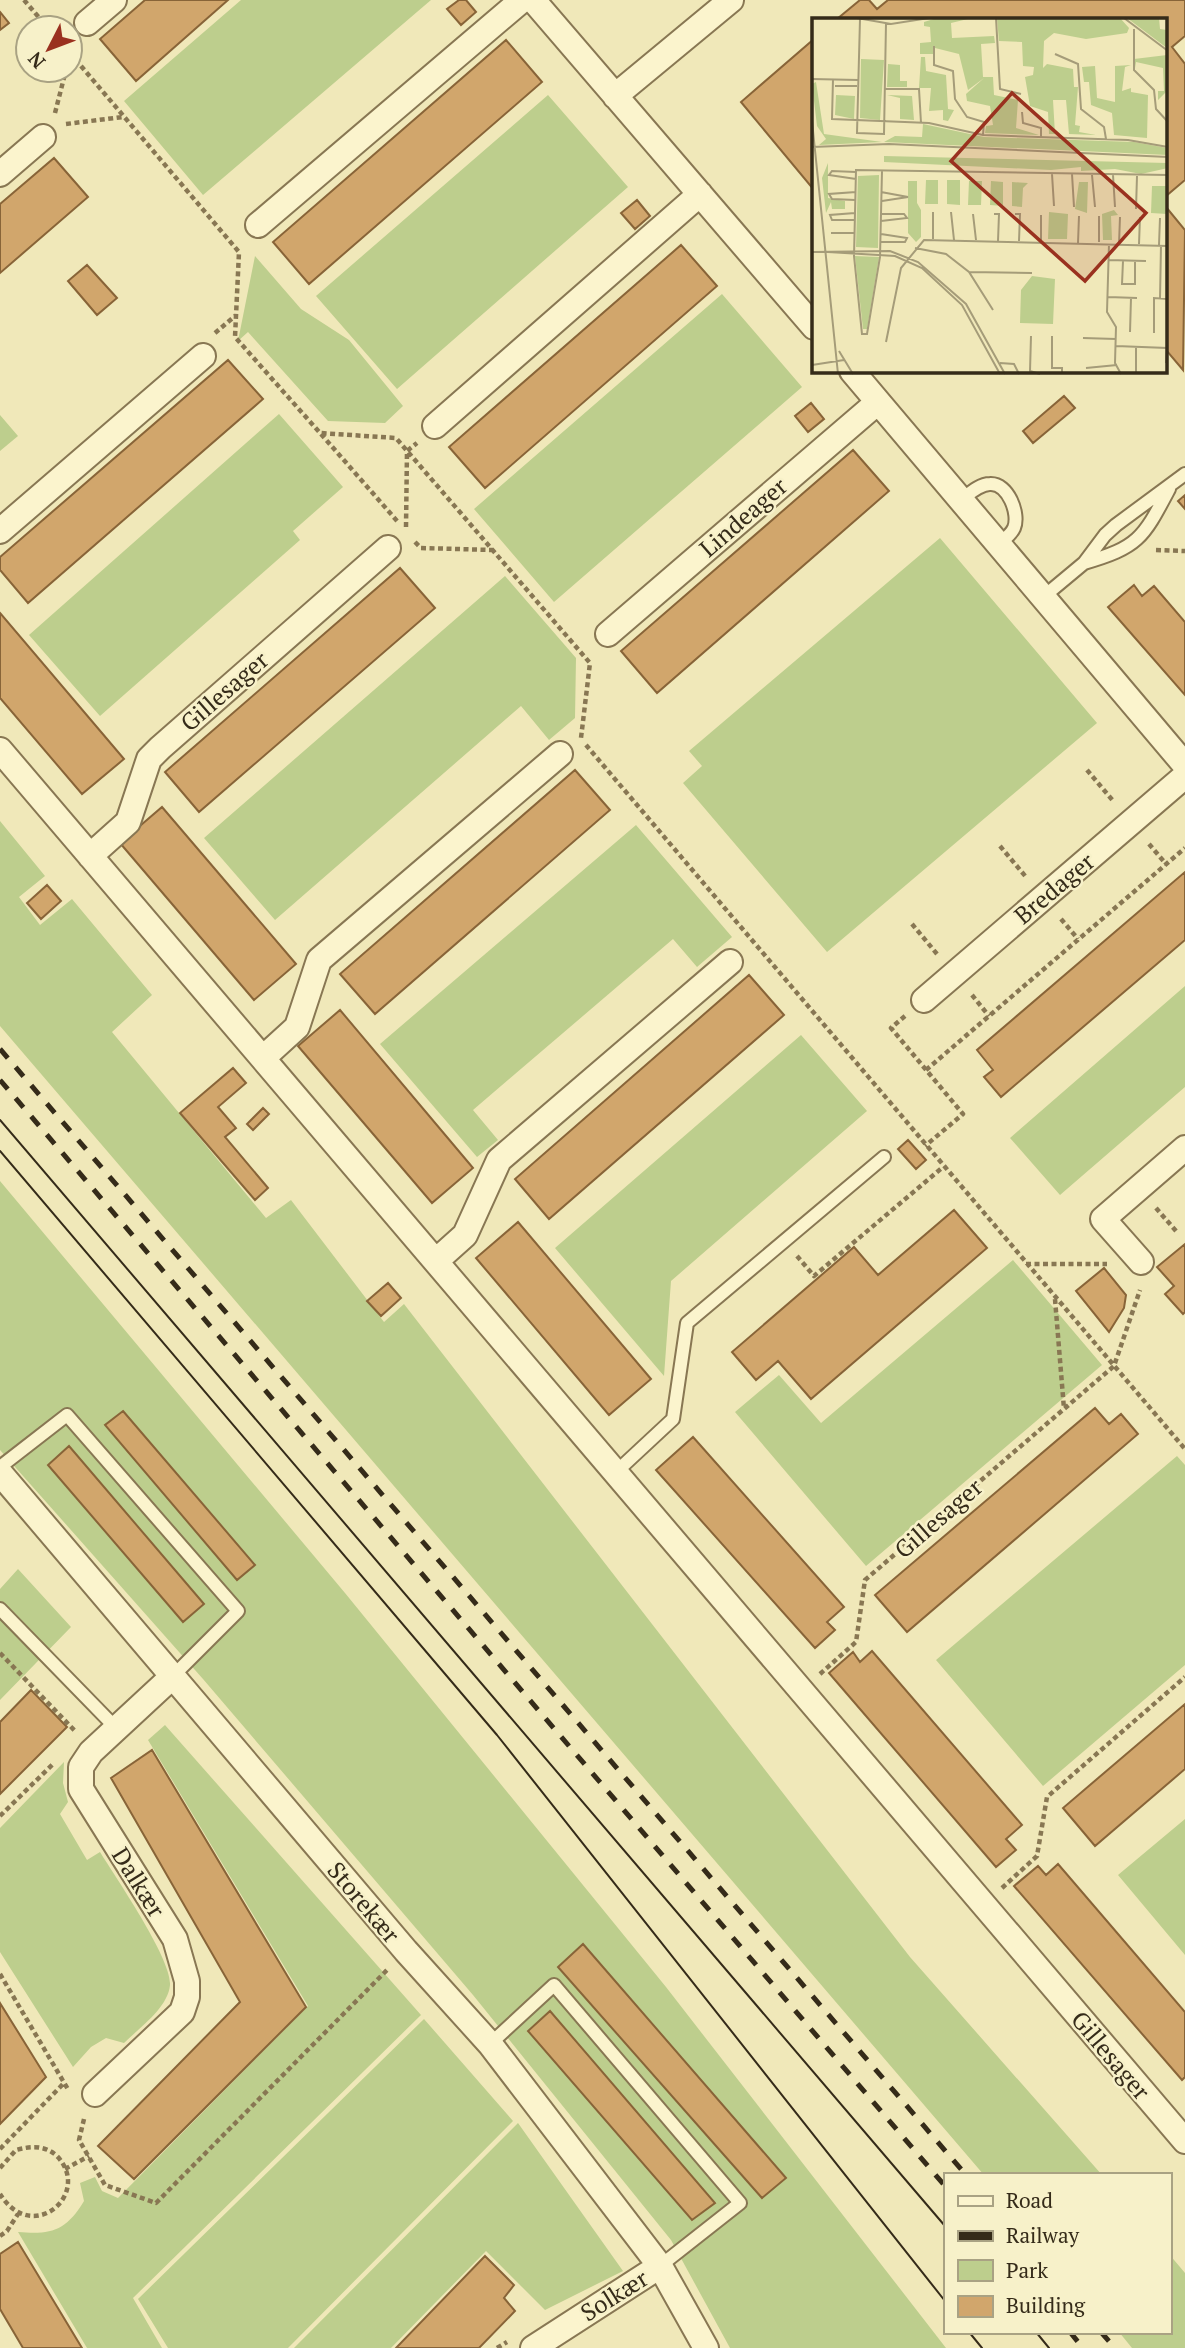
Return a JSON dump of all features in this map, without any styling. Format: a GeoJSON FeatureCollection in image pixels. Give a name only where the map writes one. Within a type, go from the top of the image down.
{"type":"FeatureCollection","features":[{"type":"Feature","properties":{"kind":"street"},"geometry":{"type":"LineString","coordinates":[[87,23],[114,0]]}},
{"type":"Feature","properties":{"kind":"street"},"geometry":{"type":"LineString","coordinates":[[258,225],[522,0]]}},
{"type":"Feature","properties":{"kind":"street"},"geometry":{"type":"LineString","coordinates":[[533,0],[812,325]]}},
{"type":"Feature","properties":{"kind":"street"},"geometry":{"type":"LineString","coordinates":[[615,96],[732,0]]}},
{"type":"Feature","properties":{"kind":"street"},"geometry":{"type":"LineString","coordinates":[[0,174],[47,131]]}},
{"type":"Feature","properties":{"kind":"street"},"geometry":{"type":"LineString","coordinates":[[436,426],[699,194]]}},
{"type":"Feature","properties":{"kind":"street"},"geometry":{"type":"LineString","coordinates":[[0,531],[203,356]]}},
{"type":"Feature","properties":{"kind":"street"},"geometry":{"type":"LineString","coordinates":[[854,373],[1185,765]]}},
{"type":"Feature","properties":{"kind":"street","name":"Lindeager"},"geometry":{"type":"LineString","coordinates":[[608,634],[878,402]]}},
{"type":"Feature","properties":{"kind":"street","name":"Gillesager"},"geometry":{"type":"LineString","coordinates":[[90,856],[128,822],[149,759],[397,540]]}},
{"type":"Feature","properties":{"kind":"street","name":"Gillesager"},"geometry":{"type":"LineString","coordinates":[[0,750],[1185,2141]]}},
{"type":"Feature","properties":{"kind":"street"},"geometry":{"type":"LineString","coordinates":[[263,1058],[297,1027],[319,960],[560,754]]}},
{"type":"Feature","properties":{"kind":"street","name":"Bredager"},"geometry":{"type":"LineString","coordinates":[[924,1000],[1185,776]]}},
{"type":"Feature","properties":{"kind":"street"},"geometry":{"type":"LineString","coordinates":[[436,1261],[465,1235],[499,1160],[730,962]]}},
{"type":"Feature","properties":{"kind":"street"},"geometry":{"type":"LineString","coordinates":[[1141,1262],[1103,1219],[1185,1148]]}},
{"type":"Feature","properties":{"kind":"street","name":"Storekær"},"geometry":{"type":"LineString","coordinates":[[0,1472],[406,1951],[490,2044],[660,2266],[706,2348]]}},
{"type":"Feature","properties":{"kind":"street","name":"Dalkær"},"geometry":{"type":"LineString","coordinates":[[91,2101],[182,2012],[187,1997],[187,1981],[175,1939],[81,1788],[81,1768],[96,1747],[173,1676]]}},
{"type":"Feature","properties":{"kind":"street","name":"Solkær"},"geometry":{"type":"LineString","coordinates":[[533,2348],[660,2266]]}},
{"type":"Feature","properties":{"kind":"lane"},"geometry":{"type":"LineString","coordinates":[[1042,597],[1084,563],[1105,535],[1185,474]]}},
{"type":"Feature","properties":{"kind":"lane"},"geometry":{"type":"LineString","coordinates":[[961,500],[988,484],[1000,486],[1005,492],[1015,522],[1012,531],[998,545]]}},
{"type":"Feature","properties":{"kind":"lane"},"geometry":{"type":"LineString","coordinates":[[1084,563],[1121,553],[1133,544],[1147,530],[1170,486]]}},
{"type":"Feature","properties":{"kind":"lane"},"geometry":{"type":"LineString","coordinates":[[615,1473],[673,1419],[687,1323],[884,1157]]}},
{"type":"Feature","properties":{"kind":"lane"},"geometry":{"type":"LineString","coordinates":[[0,1467],[67,1415],[239,1611],[173,1676]]}},
{"type":"Feature","properties":{"kind":"lane"},"geometry":{"type":"LineString","coordinates":[[0,1609],[116,1728]]}},
{"type":"Feature","properties":{"kind":"lane"},"geometry":{"type":"LineString","coordinates":[[490,2044],[554,1985],[740,2203],[660,2266]]}},
{"type":"Feature","properties":{"kind":"path"},"geometry":{"type":"LineString","coordinates":[[24,0],[36,14]]}},
{"type":"Feature","properties":{"kind":"path"},"geometry":{"type":"LineString","coordinates":[[84,70],[239,252],[235,337],[320,433],[397,540],[421,548],[493,550]]}},
{"type":"Feature","properties":{"kind":"path"},"geometry":{"type":"LineString","coordinates":[[62,84],[47,131],[124,117]]}},
{"type":"Feature","properties":{"kind":"path"},"geometry":{"type":"LineString","coordinates":[[320,433],[396,438],[590,663],[581,739],[1185,1449]]}},
{"type":"Feature","properties":{"kind":"path"},"geometry":{"type":"LineString","coordinates":[[397,540],[407,451]]}},
{"type":"Feature","properties":{"kind":"path"},"geometry":{"type":"LineString","coordinates":[[926,1070],[1185,848]]}},
{"type":"Feature","properties":{"kind":"path"},"geometry":{"type":"LineString","coordinates":[[924,1000],[891,1028],[963,1114],[925,1146]]}},
{"type":"Feature","properties":{"kind":"path"},"geometry":{"type":"LineString","coordinates":[[785,1240],[814,1276],[943,1167]]}},
{"type":"Feature","properties":{"kind":"path"},"geometry":{"type":"LineString","coordinates":[[1026,1264],[1141,1262],[1142,1284],[1114,1366]]}},
{"type":"Feature","properties":{"kind":"path"},"geometry":{"type":"LineString","coordinates":[[1055,1298],[1064,1409]]}},
{"type":"Feature","properties":{"kind":"path","name":"Gillesager"},"geometry":{"type":"LineString","coordinates":[[801,1691],[856,1642],[865,1580],[1114,1366]]}},
{"type":"Feature","properties":{"kind":"path"},"geometry":{"type":"LineString","coordinates":[[0,1653],[81,1737],[96,1747]]}},
{"type":"Feature","properties":{"kind":"path"},"geometry":{"type":"LineString","coordinates":[[983,1904],[1037,1856],[1047,1797],[1185,1678]]}},
{"type":"Feature","properties":{"kind":"path"},"geometry":{"type":"LineString","coordinates":[[0,1816],[63,1754]]}},
{"type":"Feature","properties":{"kind":"path"},"geometry":{"type":"LineString","coordinates":[[0,1974],[74,2100],[91,2101],[79,2140],[105,2185],[156,2203],[406,1951]]}},
{"type":"Feature","properties":{"kind":"path"},"geometry":{"type":"LineString","coordinates":[[0,2149],[64,2083]]}},
{"type":"Feature","properties":{"kind":"path"},"geometry":{"type":"LineString","coordinates":[[0,2168],[16,2150],[40,2147],[53,2152],[65,2169],[67,2190],[53,2210],[33,2217],[18,2214],[8,2207],[0,2194]]}},
{"type":"Feature","properties":{"kind":"path"},"geometry":{"type":"LineString","coordinates":[[65,2169],[89,2156]]}},
{"type":"Feature","properties":{"kind":"path"},"geometry":{"type":"LineString","coordinates":[[0,2236],[7,2231],[18,2214]]}},
{"type":"Feature","properties":{"kind":"green space"},"geometry":{"type":"Polygon","coordinates":[[[241,0],[431,0],[203,195],[124,101],[241,0]]]}},
{"type":"Feature","properties":{"kind":"green space"},"geometry":{"type":"Polygon","coordinates":[[[548,95],[628,187],[397,389],[316,296],[548,95]]]}},
{"type":"Feature","properties":{"kind":"green space"},"geometry":{"type":"Polygon","coordinates":[[[255,256],[301,309],[349,340],[403,406],[385,423],[328,421],[248,332],[238,341],[255,256]]]}},
{"type":"Feature","properties":{"kind":"green space"},"geometry":{"type":"Polygon","coordinates":[[[722,294],[802,387],[554,602],[474,509],[722,294]]]}},
{"type":"Feature","properties":{"kind":"green space"},"geometry":{"type":"Polygon","coordinates":[[[279,414],[343,487],[293,531],[300,540],[100,716],[29,635],[279,414]]]}},
{"type":"Feature","properties":{"kind":"green space"},"geometry":{"type":"Polygon","coordinates":[[[0,415],[18,436],[0,451],[0,415]]]}},
{"type":"Feature","properties":{"kind":"green space"},"geometry":{"type":"Polygon","coordinates":[[[940,538],[1097,723],[827,952],[683,783],[702,766],[689,751],[940,538]]]}},
{"type":"Feature","properties":{"kind":"green space"},"geometry":{"type":"Polygon","coordinates":[[[505,576],[576,658],[575,718],[549,740],[521,706],[275,920],[204,838],[505,576]]]}},
{"type":"Feature","properties":{"kind":"green space"},"geometry":{"type":"Polygon","coordinates":[[[0,821],[45,876],[19,897],[40,925],[72,899],[152,995],[112,1032],[266,1218],[291,1200],[384,1322],[404,1304],[910,1957],[1100,2173],[982,2173],[0,1026],[0,821]]]}},
{"type":"Feature","properties":{"kind":"green space"},"geometry":{"type":"Polygon","coordinates":[[[636,825],[732,937],[697,967],[673,939],[473,1110],[498,1140],[477,1157],[380,1044],[636,825]]]}},
{"type":"Feature","properties":{"kind":"green space"},"geometry":{"type":"Polygon","coordinates":[[[1185,986],[1185,1087],[1060,1195],[1010,1138],[1185,986]]]}},
{"type":"Feature","properties":{"kind":"green space"},"geometry":{"type":"Polygon","coordinates":[[[801,1035],[867,1111],[671,1281],[664,1376],[555,1248],[801,1035]]]}},
{"type":"Feature","properties":{"kind":"green space"},"geometry":{"type":"Polygon","coordinates":[[[0,1181],[345,1593],[666,1987],[946,2348],[730,2348],[671,2240],[473,1995],[203,1679],[0,1450],[0,1181]]]}},
{"type":"Feature","properties":{"kind":"green space"},"geometry":{"type":"Polygon","coordinates":[[[1013,1260],[1102,1365],[866,1566],[735,1412],[779,1375],[821,1423],[1013,1260]]]}},
{"type":"Feature","properties":{"kind":"green space"},"geometry":{"type":"Polygon","coordinates":[[[1177,1456],[1185,1465],[1185,1665],[1043,1786],[936,1660],[1177,1456]]]}},
{"type":"Feature","properties":{"kind":"green space"},"geometry":{"type":"Polygon","coordinates":[[[18,1569],[71,1627],[0,1700],[0,1589],[18,1569]]]}},
{"type":"Feature","properties":{"kind":"green space"},"geometry":{"type":"Polygon","coordinates":[[[165,1725],[421,2015],[133,2298],[162,2348],[87,2348],[18,2232],[40,2233],[64,2225],[84,2201],[80,2183],[95,2177],[102,2191],[118,2198],[308,2006],[148,1740],[165,1725]]]}},
{"type":"Feature","properties":{"kind":"green space"},"geometry":{"type":"Polygon","coordinates":[[[64,1762],[63,1783],[68,1802],[60,1814],[87,1860],[100,1852],[153,1938],[168,1973],[170,1985],[159,2010],[124,2043],[106,2038],[91,2047],[73,2067],[0,1952],[0,1828],[64,1762]]]}},
{"type":"Feature","properties":{"kind":"green space"},"geometry":{"type":"Polygon","coordinates":[[[1185,1819],[1185,1955],[1118,1875],[1185,1819]]]}},
{"type":"Feature","properties":{"kind":"green space"},"geometry":{"type":"Polygon","coordinates":[[[424,2019],[513,2121],[288,2348],[168,2348],[138,2299],[424,2019]]]}},
{"type":"Feature","properties":{"kind":"green space"},"geometry":{"type":"Polygon","coordinates":[[[518,2123],[623,2271],[545,2310],[486,2251],[391,2348],[294,2348],[518,2123]]]}},
{"type":"Feature","properties":{"kind":"green space"},"geometry":{"type":"Polygon","coordinates":[[[1171,2256],[1185,2273],[1185,2348],[1132,2348],[1121,2334],[1171,2334],[1171,2256]]]}},
{"type":"Feature","properties":{"kind":"building"},"geometry":{"type":"Polygon","coordinates":[[[145,0],[228,0],[136,81],[100,39],[145,0]]]}},
{"type":"Feature","properties":{"kind":"building"},"geometry":{"type":"Polygon","coordinates":[[[459,0],[466,0],[476,12],[461,25],[447,9],[459,0]]]}},
{"type":"Feature","properties":{"kind":"building"},"geometry":{"type":"Polygon","coordinates":[[[860,0],[869,0],[877,9],[888,0],[1185,0],[1185,36],[1172,47],[1185,64],[1185,180],[1168,194],[1168,18],[838,18],[860,0]]]}},
{"type":"Feature","properties":{"kind":"building"},"geometry":{"type":"Polygon","coordinates":[[[0,12],[9,23],[0,30],[0,12]]]}},
{"type":"Feature","properties":{"kind":"building"},"geometry":{"type":"Polygon","coordinates":[[[506,40],[542,82],[309,284],[273,242],[506,40]]]}},
{"type":"Feature","properties":{"kind":"building"},"geometry":{"type":"Polygon","coordinates":[[[812,41],[812,188],[741,102],[812,41]]]}},
{"type":"Feature","properties":{"kind":"building"},"geometry":{"type":"Polygon","coordinates":[[[54,158],[88,197],[0,273],[0,204],[54,158]]]}},
{"type":"Feature","properties":{"kind":"building"},"geometry":{"type":"Polygon","coordinates":[[[637,200],[650,216],[635,229],[621,213],[637,200]]]}},
{"type":"Feature","properties":{"kind":"building"},"geometry":{"type":"Polygon","coordinates":[[[1168,209],[1185,230],[1183,370],[1168,352],[1168,209]]]}},
{"type":"Feature","properties":{"kind":"building"},"geometry":{"type":"Polygon","coordinates":[[[681,245],[717,286],[485,488],[449,447],[681,245]]]}},
{"type":"Feature","properties":{"kind":"building"},"geometry":{"type":"Polygon","coordinates":[[[87,265],[117,298],[97,315],[68,281],[87,265]]]}},
{"type":"Feature","properties":{"kind":"building"},"geometry":{"type":"Polygon","coordinates":[[[228,360],[263,399],[28,603],[0,570],[0,557],[228,360]]]}},
{"type":"Feature","properties":{"kind":"building"},"geometry":{"type":"Polygon","coordinates":[[[1064,396],[1075,408],[1033,443],[1023,431],[1064,396]]]}},
{"type":"Feature","properties":{"kind":"building"},"geometry":{"type":"Polygon","coordinates":[[[811,403],[824,419],[808,432],[795,416],[811,403]]]}},
{"type":"Feature","properties":{"kind":"building"},"geometry":{"type":"Polygon","coordinates":[[[853,450],[889,491],[657,693],[621,651],[853,450]]]}},
{"type":"Feature","properties":{"kind":"building"},"geometry":{"type":"Polygon","coordinates":[[[1185,495],[1185,509],[1178,501],[1185,495]]]}},
{"type":"Feature","properties":{"kind":"building"},"geometry":{"type":"Polygon","coordinates":[[[400,568],[435,608],[199,812],[165,772],[400,568]]]}},
{"type":"Feature","properties":{"kind":"building"},"geometry":{"type":"Polygon","coordinates":[[[1134,585],[1142,596],[1154,586],[1185,622],[1185,695],[1108,607],[1134,585]]]}},
{"type":"Feature","properties":{"kind":"building"},"geometry":{"type":"Polygon","coordinates":[[[0,613],[124,759],[82,794],[0,698],[0,613]]]}},
{"type":"Feature","properties":{"kind":"building"},"geometry":{"type":"Polygon","coordinates":[[[575,770],[610,810],[375,1014],[340,974],[575,770]]]}},
{"type":"Feature","properties":{"kind":"building"},"geometry":{"type":"Polygon","coordinates":[[[162,807],[296,964],[254,1000],[120,843],[162,807]]]}},
{"type":"Feature","properties":{"kind":"building"},"geometry":{"type":"Polygon","coordinates":[[[1185,872],[1185,940],[1001,1097],[984,1077],[993,1070],[977,1050],[1185,872]]]}},
{"type":"Feature","properties":{"kind":"building"},"geometry":{"type":"Polygon","coordinates":[[[47,885],[61,901],[41,919],[27,903],[47,885]]]}},
{"type":"Feature","properties":{"kind":"building"},"geometry":{"type":"Polygon","coordinates":[[[749,975],[784,1015],[549,1219],[515,1179],[749,975]]]}},
{"type":"Feature","properties":{"kind":"building"},"geometry":{"type":"Polygon","coordinates":[[[340,1010],[473,1168],[432,1203],[298,1046],[340,1010]]]}},
{"type":"Feature","properties":{"kind":"building"},"geometry":{"type":"Polygon","coordinates":[[[233,1068],[246,1083],[218,1107],[236,1128],[225,1137],[268,1188],[255,1200],[180,1113],[233,1068]]]}},
{"type":"Feature","properties":{"kind":"building"},"geometry":{"type":"Polygon","coordinates":[[[263,1108],[269,1114],[253,1130],[247,1124],[263,1108]]]}},
{"type":"Feature","properties":{"kind":"building"},"geometry":{"type":"Polygon","coordinates":[[[908,1140],[926,1160],[916,1169],[898,1149],[908,1140]]]}},
{"type":"Feature","properties":{"kind":"building"},"geometry":{"type":"Polygon","coordinates":[[[954,1210],[987,1248],[811,1399],[778,1361],[756,1380],[732,1352],[854,1247],[878,1275],[954,1210]]]}},
{"type":"Feature","properties":{"kind":"building"},"geometry":{"type":"Polygon","coordinates":[[[518,1222],[651,1379],[609,1415],[476,1258],[518,1222]]]}},
{"type":"Feature","properties":{"kind":"building"},"geometry":{"type":"Polygon","coordinates":[[[1185,1244],[1183,1314],[1165,1294],[1174,1286],[1157,1267],[1185,1244]]]}},
{"type":"Feature","properties":{"kind":"building"},"geometry":{"type":"Polygon","coordinates":[[[1104,1268],[1126,1295],[1124,1308],[1109,1332],[1076,1291],[1104,1268]]]}},
{"type":"Feature","properties":{"kind":"building"},"geometry":{"type":"Polygon","coordinates":[[[388,1283],[401,1298],[381,1316],[367,1301],[388,1283]]]}},
{"type":"Feature","properties":{"kind":"building"},"geometry":{"type":"Polygon","coordinates":[[[1095,1408],[1109,1424],[1121,1414],[1138,1434],[907,1632],[875,1595],[1095,1408]]]}},
{"type":"Feature","properties":{"kind":"building"},"geometry":{"type":"Polygon","coordinates":[[[123,1411],[255,1565],[237,1580],[105,1425],[123,1411]]]}},
{"type":"Feature","properties":{"kind":"building"},"geometry":{"type":"Polygon","coordinates":[[[693,1437],[844,1607],[827,1622],[835,1630],[815,1648],[656,1470],[693,1437]]]}},
{"type":"Feature","properties":{"kind":"building"},"geometry":{"type":"Polygon","coordinates":[[[69,1446],[204,1604],[183,1622],[48,1465],[69,1446]]]}},
{"type":"Feature","properties":{"kind":"building"},"geometry":{"type":"Polygon","coordinates":[[[872,1651],[1022,1825],[1006,1839],[1016,1850],[996,1867],[829,1673],[853,1652],[860,1662],[872,1651]]]}},
{"type":"Feature","properties":{"kind":"building"},"geometry":{"type":"Polygon","coordinates":[[[31,1690],[67,1727],[0,1794],[0,1722],[31,1690]]]}},
{"type":"Feature","properties":{"kind":"building"},"geometry":{"type":"Polygon","coordinates":[[[1185,1704],[1185,1769],[1095,1846],[1063,1808],[1185,1704]]]}},
{"type":"Feature","properties":{"kind":"building"},"geometry":{"type":"Polygon","coordinates":[[[152,1750],[306,2007],[134,2179],[98,2146],[240,2002],[111,1778],[152,1750]]]}},
{"type":"Feature","properties":{"kind":"building"},"geometry":{"type":"Polygon","coordinates":[[[1058,1864],[1185,2012],[1185,2077],[1182,2080],[1014,1886],[1038,1866],[1046,1875],[1058,1864]]]}},
{"type":"Feature","properties":{"kind":"building"},"geometry":{"type":"Polygon","coordinates":[[[583,1944],[786,2178],[762,2198],[558,1967],[583,1944]]]}},
{"type":"Feature","properties":{"kind":"building"},"geometry":{"type":"Polygon","coordinates":[[[0,2003],[46,2077],[0,2124],[0,2003]]]}},
{"type":"Feature","properties":{"kind":"building"},"geometry":{"type":"Polygon","coordinates":[[[550,2011],[715,2203],[692,2220],[528,2031],[550,2011]]]}},
{"type":"Feature","properties":{"kind":"building"},"geometry":{"type":"Polygon","coordinates":[[[18,2242],[82,2348],[23,2348],[0,2309],[0,2254],[18,2242]]]}},
{"type":"Feature","properties":{"kind":"building"},"geometry":{"type":"Polygon","coordinates":[[[485,2256],[514,2285],[504,2298],[515,2311],[479,2348],[396,2348],[485,2256]]]}},
{"type":"Feature","properties":{"kind":"tram line"},"geometry":{"type":"LineString","coordinates":[[0,1120],[944,2225]]}},
{"type":"Feature","properties":{"kind":"tram line"},"geometry":{"type":"LineString","coordinates":[[0,1151],[497,1735],[944,2300]]}},
{"type":"Feature","properties":{"kind":"tram line"},"geometry":{"type":"LineString","coordinates":[[971,2334],[982,2348]]}},
{"type":"Feature","properties":{"kind":"tram line"},"geometry":{"type":"LineString","coordinates":[[1038,2334],[1049,2348]]}},
{"type":"Feature","properties":{"kind":"railway"},"geometry":{"type":"LineString","coordinates":[[0,1049],[964,2173]]}},
{"type":"Feature","properties":{"kind":"railway"},"geometry":{"type":"LineString","coordinates":[[0,1080],[944,2185]]}},
{"type":"Feature","properties":{"kind":"railway"},"geometry":{"type":"LineString","coordinates":[[1072,2334],[1083,2348]]}},
{"type":"Feature","properties":{"kind":"railway"},"geometry":{"type":"LineString","coordinates":[[1103,2334],[1115,2348]]}}]}
